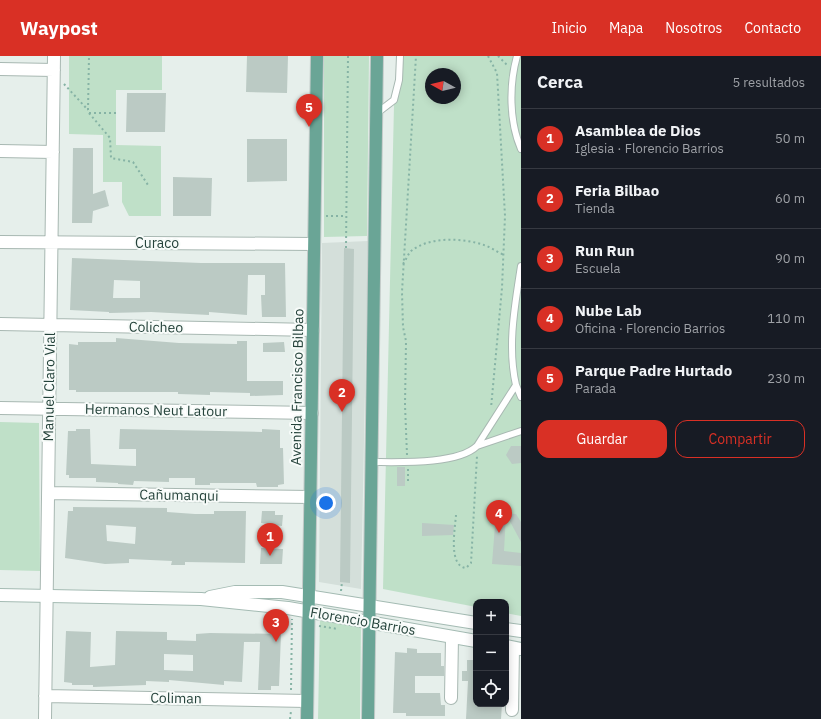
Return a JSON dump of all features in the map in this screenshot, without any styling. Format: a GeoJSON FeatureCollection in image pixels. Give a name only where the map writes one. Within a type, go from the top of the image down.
{"type":"FeatureCollection","features":[{"type":"Feature","properties":{"kind":"main road","name":"Avenida Francisco Bilbao"},"geometry":{"type":"LineString","coordinates":[[307,719],[317,56]]}},
{"type":"Feature","properties":{"kind":"main road"},"geometry":{"type":"LineString","coordinates":[[368,719],[377,56]]}},
{"type":"Feature","properties":{"kind":"street","name":"Manuel Claro Vial"},"geometry":{"type":"LineString","coordinates":[[45,719],[48,409],[54,56]]}},
{"type":"Feature","properties":{"kind":"street"},"geometry":{"type":"LineString","coordinates":[[0,69],[54,70]]}},
{"type":"Feature","properties":{"kind":"street"},"geometry":{"type":"LineString","coordinates":[[0,151],[53,152]]}},
{"type":"Feature","properties":{"kind":"street","name":"Curaco"},"geometry":{"type":"LineString","coordinates":[[0,242],[52,244],[314,244]]}},
{"type":"Feature","properties":{"kind":"street","name":"Colicheo"},"geometry":{"type":"LineString","coordinates":[[0,324],[313,330]]}},
{"type":"Feature","properties":{"kind":"street","name":"Hermanos Neut Latour"},"geometry":{"type":"LineString","coordinates":[[0,408],[312,412]]}},
{"type":"Feature","properties":{"kind":"street","name":"Cañumanqui"},"geometry":{"type":"LineString","coordinates":[[48,493],[310,497]]}},
{"type":"Feature","properties":{"kind":"street","name":"Florencio Barrios"},"geometry":{"type":"LineString","coordinates":[[201,599],[236,592],[252,591],[309,595],[473,622]]}},
{"type":"Feature","properties":{"kind":"street","name":"Florencio Barrios"},"geometry":{"type":"LineString","coordinates":[[0,595],[201,599],[309,610],[473,640]]}},
{"type":"Feature","properties":{"kind":"street"},"geometry":{"type":"LineString","coordinates":[[509,629],[521,631]]}},
{"type":"Feature","properties":{"kind":"street"},"geometry":{"type":"LineString","coordinates":[[451,698],[452,637]]}},
{"type":"Feature","properties":{"kind":"street"},"geometry":{"type":"LineString","coordinates":[[512,710],[513,648]]}},
{"type":"Feature","properties":{"kind":"street","name":"Coliman"},"geometry":{"type":"LineString","coordinates":[[45,696],[307,701]]}},
{"type":"Feature","properties":{"kind":"lane"},"geometry":{"type":"LineString","coordinates":[[376,114],[394,100],[399,80],[400,56]]}},
{"type":"Feature","properties":{"kind":"lane"},"geometry":{"type":"LineString","coordinates":[[517,56],[513,71],[512,116],[516,137],[521,149]]}},
{"type":"Feature","properties":{"kind":"lane"},"geometry":{"type":"LineString","coordinates":[[521,266],[512,345],[512,370],[521,397]]}},
{"type":"Feature","properties":{"kind":"lane"},"geometry":{"type":"LineString","coordinates":[[371,462],[407,462],[443,459],[473,450],[489,430],[516,385]]}},
{"type":"Feature","properties":{"kind":"lane"},"geometry":{"type":"LineString","coordinates":[[477,446],[521,431]]}},
{"type":"Feature","properties":{"kind":"path"},"geometry":{"type":"LineString","coordinates":[[54,70],[68,89],[88,110],[89,56]]}},
{"type":"Feature","properties":{"kind":"path"},"geometry":{"type":"LineString","coordinates":[[346,248],[348,56]]}},
{"type":"Feature","properties":{"kind":"path"},"geometry":{"type":"LineString","coordinates":[[408,484],[405,405],[406,341],[403,327],[403,265],[416,56]]}},
{"type":"Feature","properties":{"kind":"path"},"geometry":{"type":"LineString","coordinates":[[488,56],[497,73],[505,216],[504,256],[489,430]]}},
{"type":"Feature","properties":{"kind":"path"},"geometry":{"type":"LineString","coordinates":[[116,113],[89,113],[110,138],[112,158],[133,162],[148,185]]}},
{"type":"Feature","properties":{"kind":"path"},"geometry":{"type":"LineString","coordinates":[[315,215],[346,216]]}},
{"type":"Feature","properties":{"kind":"path"},"geometry":{"type":"LineString","coordinates":[[403,265],[410,252],[422,244],[437,240],[472,242],[486,246],[504,256]]}},
{"type":"Feature","properties":{"kind":"path"},"geometry":{"type":"LineString","coordinates":[[456,515],[454,550],[456,562],[461,567],[466,568],[471,563],[477,446]]}},
{"type":"Feature","properties":{"kind":"path"},"geometry":{"type":"LineString","coordinates":[[290,719],[292,622]]}},
{"type":"Feature","properties":{"kind":"shaded area"},"geometry":{"type":"Polygon","coordinates":[[[368,241],[361,589],[319,582],[322,243],[368,241]]]}},
{"type":"Feature","properties":{"kind":"green space"},"geometry":{"type":"Polygon","coordinates":[[[69,56],[162,56],[162,90],[116,90],[116,145],[161,146],[161,216],[129,216],[122,202],[122,182],[103,182],[103,135],[69,134],[69,56]]]}},
{"type":"Feature","properties":{"kind":"green space"},"geometry":{"type":"Polygon","coordinates":[[[324,56],[369,56],[367,236],[324,237],[324,56]]]}},
{"type":"Feature","properties":{"kind":"green space"},"geometry":{"type":"Polygon","coordinates":[[[404,56],[521,56],[521,616],[509,614],[509,599],[473,599],[473,606],[383,589],[394,105],[398,96],[404,56]]]}},
{"type":"Feature","properties":{"kind":"green space"},"geometry":{"type":"Polygon","coordinates":[[[0,422],[39,423],[40,571],[0,570],[0,422]]]}},
{"type":"Feature","properties":{"kind":"green space"},"geometry":{"type":"Polygon","coordinates":[[[320,617],[361,624],[360,719],[318,719],[320,617]]]}},
{"type":"Feature","properties":{"kind":"building"},"geometry":{"type":"Polygon","coordinates":[[[247,56],[288,56],[287,93],[246,92],[247,56]]]}},
{"type":"Feature","properties":{"kind":"building"},"geometry":{"type":"Polygon","coordinates":[[[127,93],[166,93],[165,132],[126,132],[127,93]]]}},
{"type":"Feature","properties":{"kind":"building"},"geometry":{"type":"Polygon","coordinates":[[[247,139],[287,139],[287,181],[247,182],[247,139]]]}},
{"type":"Feature","properties":{"kind":"building"},"geometry":{"type":"Polygon","coordinates":[[[73,148],[93,148],[93,194],[105,190],[109,206],[93,211],[92,223],[72,223],[73,148]]]}},
{"type":"Feature","properties":{"kind":"building"},"geometry":{"type":"Polygon","coordinates":[[[173,177],[212,178],[211,216],[173,216],[173,177]]]}},
{"type":"Feature","properties":{"kind":"building"},"geometry":{"type":"Polygon","coordinates":[[[344,248],[354,249],[350,583],[340,582],[344,248]]]}},
{"type":"Feature","properties":{"kind":"building"},"geometry":{"type":"Polygon","coordinates":[[[72,258],[201,263],[285,263],[286,317],[262,317],[261,295],[265,295],[265,275],[248,275],[247,315],[209,312],[209,315],[151,312],[109,313],[70,310],[72,258]],[[114,280],[113,298],[140,298],[140,281],[114,280]]]}},
{"type":"Feature","properties":{"kind":"building"},"geometry":{"type":"Polygon","coordinates":[[[116,338],[179,343],[237,344],[237,341],[247,341],[247,381],[283,381],[283,395],[250,396],[250,393],[210,392],[210,395],[178,394],[178,392],[76,392],[76,390],[69,390],[69,344],[78,345],[78,342],[116,342],[116,338]]]}},
{"type":"Feature","properties":{"kind":"building"},"geometry":{"type":"Polygon","coordinates":[[[284,342],[285,352],[263,352],[263,343],[284,342]]]}},
{"type":"Feature","properties":{"kind":"building"},"geometry":{"type":"Polygon","coordinates":[[[76,429],[90,429],[91,464],[136,466],[136,449],[119,449],[120,429],[262,432],[262,429],[280,430],[280,448],[283,448],[284,484],[278,485],[278,487],[257,487],[256,483],[210,483],[210,485],[195,485],[195,478],[169,478],[169,482],[134,481],[133,485],[96,482],[96,478],[69,478],[69,475],[66,475],[68,431],[76,431],[76,429]]]}},
{"type":"Feature","properties":{"kind":"building"},"geometry":{"type":"Polygon","coordinates":[[[511,446],[521,446],[521,463],[512,464],[506,455],[511,446]]]}},
{"type":"Feature","properties":{"kind":"building"},"geometry":{"type":"Polygon","coordinates":[[[397,467],[405,467],[405,486],[397,486],[397,467]]]}},
{"type":"Feature","properties":{"kind":"building"},"geometry":{"type":"Polygon","coordinates":[[[73,507],[167,508],[167,512],[195,514],[214,514],[214,511],[246,511],[245,563],[185,562],[185,565],[171,565],[172,561],[129,559],[129,563],[105,564],[65,558],[68,511],[73,511],[73,507]],[[106,525],[107,541],[135,544],[136,527],[106,525]]]}},
{"type":"Feature","properties":{"kind":"building"},"geometry":{"type":"Polygon","coordinates":[[[262,511],[275,511],[275,515],[283,515],[282,526],[261,523],[262,511]]]}},
{"type":"Feature","properties":{"kind":"building"},"geometry":{"type":"Polygon","coordinates":[[[496,512],[516,514],[521,522],[521,542],[506,514],[504,551],[521,553],[521,566],[492,564],[496,512]]]}},
{"type":"Feature","properties":{"kind":"building"},"geometry":{"type":"Polygon","coordinates":[[[422,523],[454,525],[453,535],[422,536],[422,523]]]}},
{"type":"Feature","properties":{"kind":"building"},"geometry":{"type":"Polygon","coordinates":[[[261,548],[283,549],[282,564],[260,564],[261,548]]]}},
{"type":"Feature","properties":{"kind":"building"},"geometry":{"type":"Polygon","coordinates":[[[66,631],[91,632],[90,667],[115,665],[116,631],[167,632],[167,640],[196,641],[196,634],[281,634],[279,686],[271,686],[271,690],[258,690],[260,642],[244,642],[242,682],[224,681],[224,685],[169,680],[169,682],[146,681],[146,685],[93,687],[93,685],[72,685],[72,683],[64,682],[66,631]],[[164,654],[164,670],[193,671],[193,655],[164,654]]]}},
{"type":"Feature","properties":{"kind":"building"},"geometry":{"type":"Polygon","coordinates":[[[407,648],[417,649],[417,653],[441,653],[441,666],[444,666],[444,676],[415,676],[415,693],[440,693],[441,705],[445,705],[445,716],[406,716],[406,713],[393,713],[395,652],[407,653],[407,648]]]}},
{"type":"Feature","properties":{"kind":"building"},"geometry":{"type":"Polygon","coordinates":[[[467,660],[473,660],[473,707],[502,707],[501,719],[466,719],[468,681],[462,681],[462,671],[467,671],[467,660]]]}},
{"type":"Feature","properties":{"kind":"place","name":"Parque Padre Hurtado"},"geometry":{"type":"Point","coordinates":[309,127]}},
{"type":"Feature","properties":{"kind":"place","name":"Feria Bilbao"},"geometry":{"type":"Point","coordinates":[342,412]}},
{"type":"Feature","properties":{"kind":"place","name":"Nube Lab"},"geometry":{"type":"Point","coordinates":[499,533]}},
{"type":"Feature","properties":{"kind":"place","name":"Asamblea de Dios"},"geometry":{"type":"Point","coordinates":[270,556]}},
{"type":"Feature","properties":{"kind":"place","name":"Run Run"},"geometry":{"type":"Point","coordinates":[276,642]}}]}
